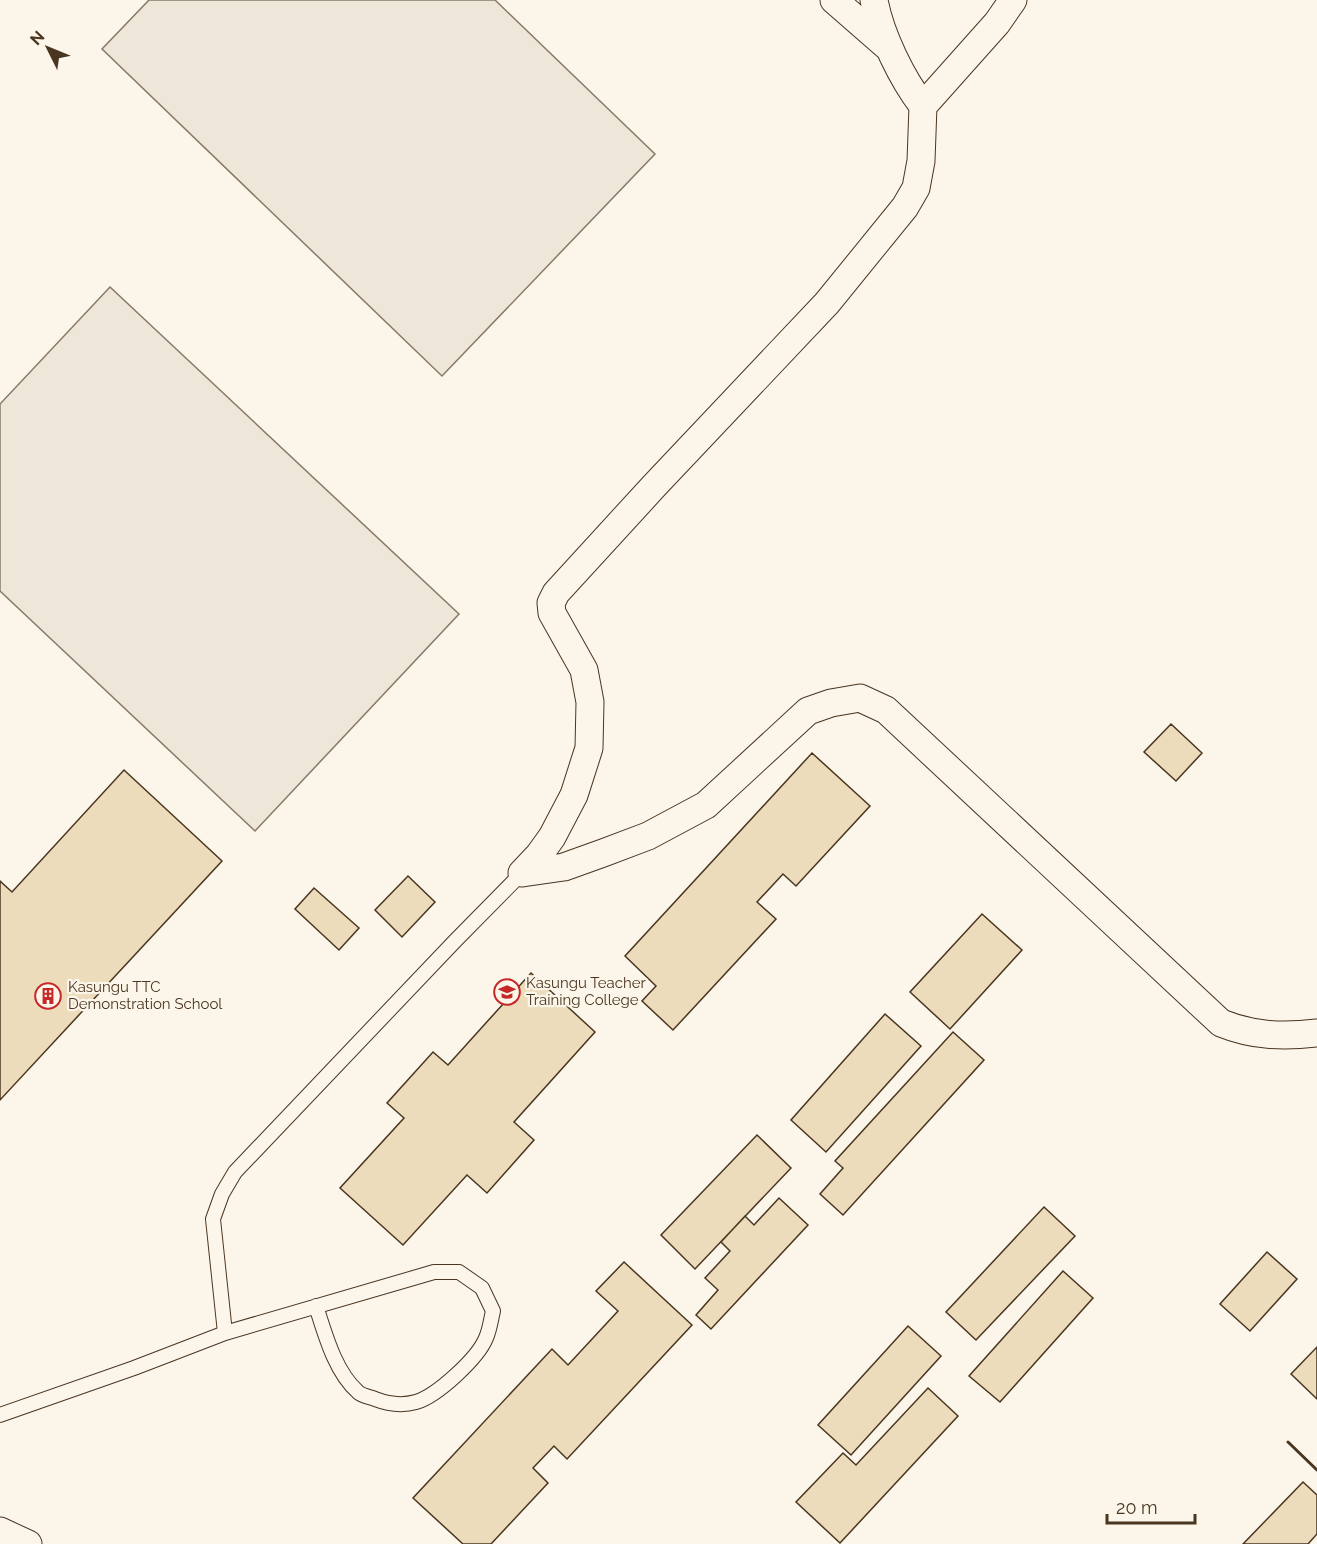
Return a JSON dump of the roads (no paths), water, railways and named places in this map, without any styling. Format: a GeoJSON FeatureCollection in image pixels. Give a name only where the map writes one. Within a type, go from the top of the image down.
{"type":"FeatureCollection","features":[{"type":"Feature","properties":{"kind":"street"},"geometry":{"type":"LineString","coordinates":[[834,0],[890,49]]}},
{"type":"Feature","properties":{"kind":"street"},"geometry":{"type":"LineString","coordinates":[[874,0],[890,49],[915,96],[923,106]]}},
{"type":"Feature","properties":{"kind":"street"},"geometry":{"type":"LineString","coordinates":[[522,873],[552,837],[574,795],[588,748],[590,702],[584,670],[552,613],[551,603],[556,593],[827,303],[904,207],[916,188],[923,106],[997,23],[1013,0]]}},
{"type":"Feature","properties":{"kind":"street"},"geometry":{"type":"LineString","coordinates":[[522,873],[564,867],[658,831],[706,806],[808,711],[831,703],[860,698],[886,710],[895,717],[1221,1023],[1238,1030],[1260,1034],[1290,1036],[1317,1033]]}},
{"type":"Feature","properties":{"kind":"street"},"geometry":{"type":"LineString","coordinates":[[0,1531],[28,1544]]}},
{"type":"Feature","properties":{"kind":"lane"},"geometry":{"type":"LineString","coordinates":[[225,1333],[213,1219],[222,1194],[235,1172],[522,873]]}},
{"type":"Feature","properties":{"kind":"lane"},"geometry":{"type":"LineString","coordinates":[[0,1415],[225,1333],[316,1306],[434,1272],[459,1272],[482,1288],[493,1311],[486,1339],[472,1358],[439,1390],[417,1402],[387,1404],[359,1394],[343,1374],[326,1339],[316,1306]]}},
{"type":"Feature","properties":{"kind":"place","name":"Kasungu Teacher Training College"},"geometry":{"type":"Point","coordinates":[507,992]}},
{"type":"Feature","properties":{"kind":"place","name":"Kasungu TTC Demonstration School"},"geometry":{"type":"Point","coordinates":[48,996]}}]}
